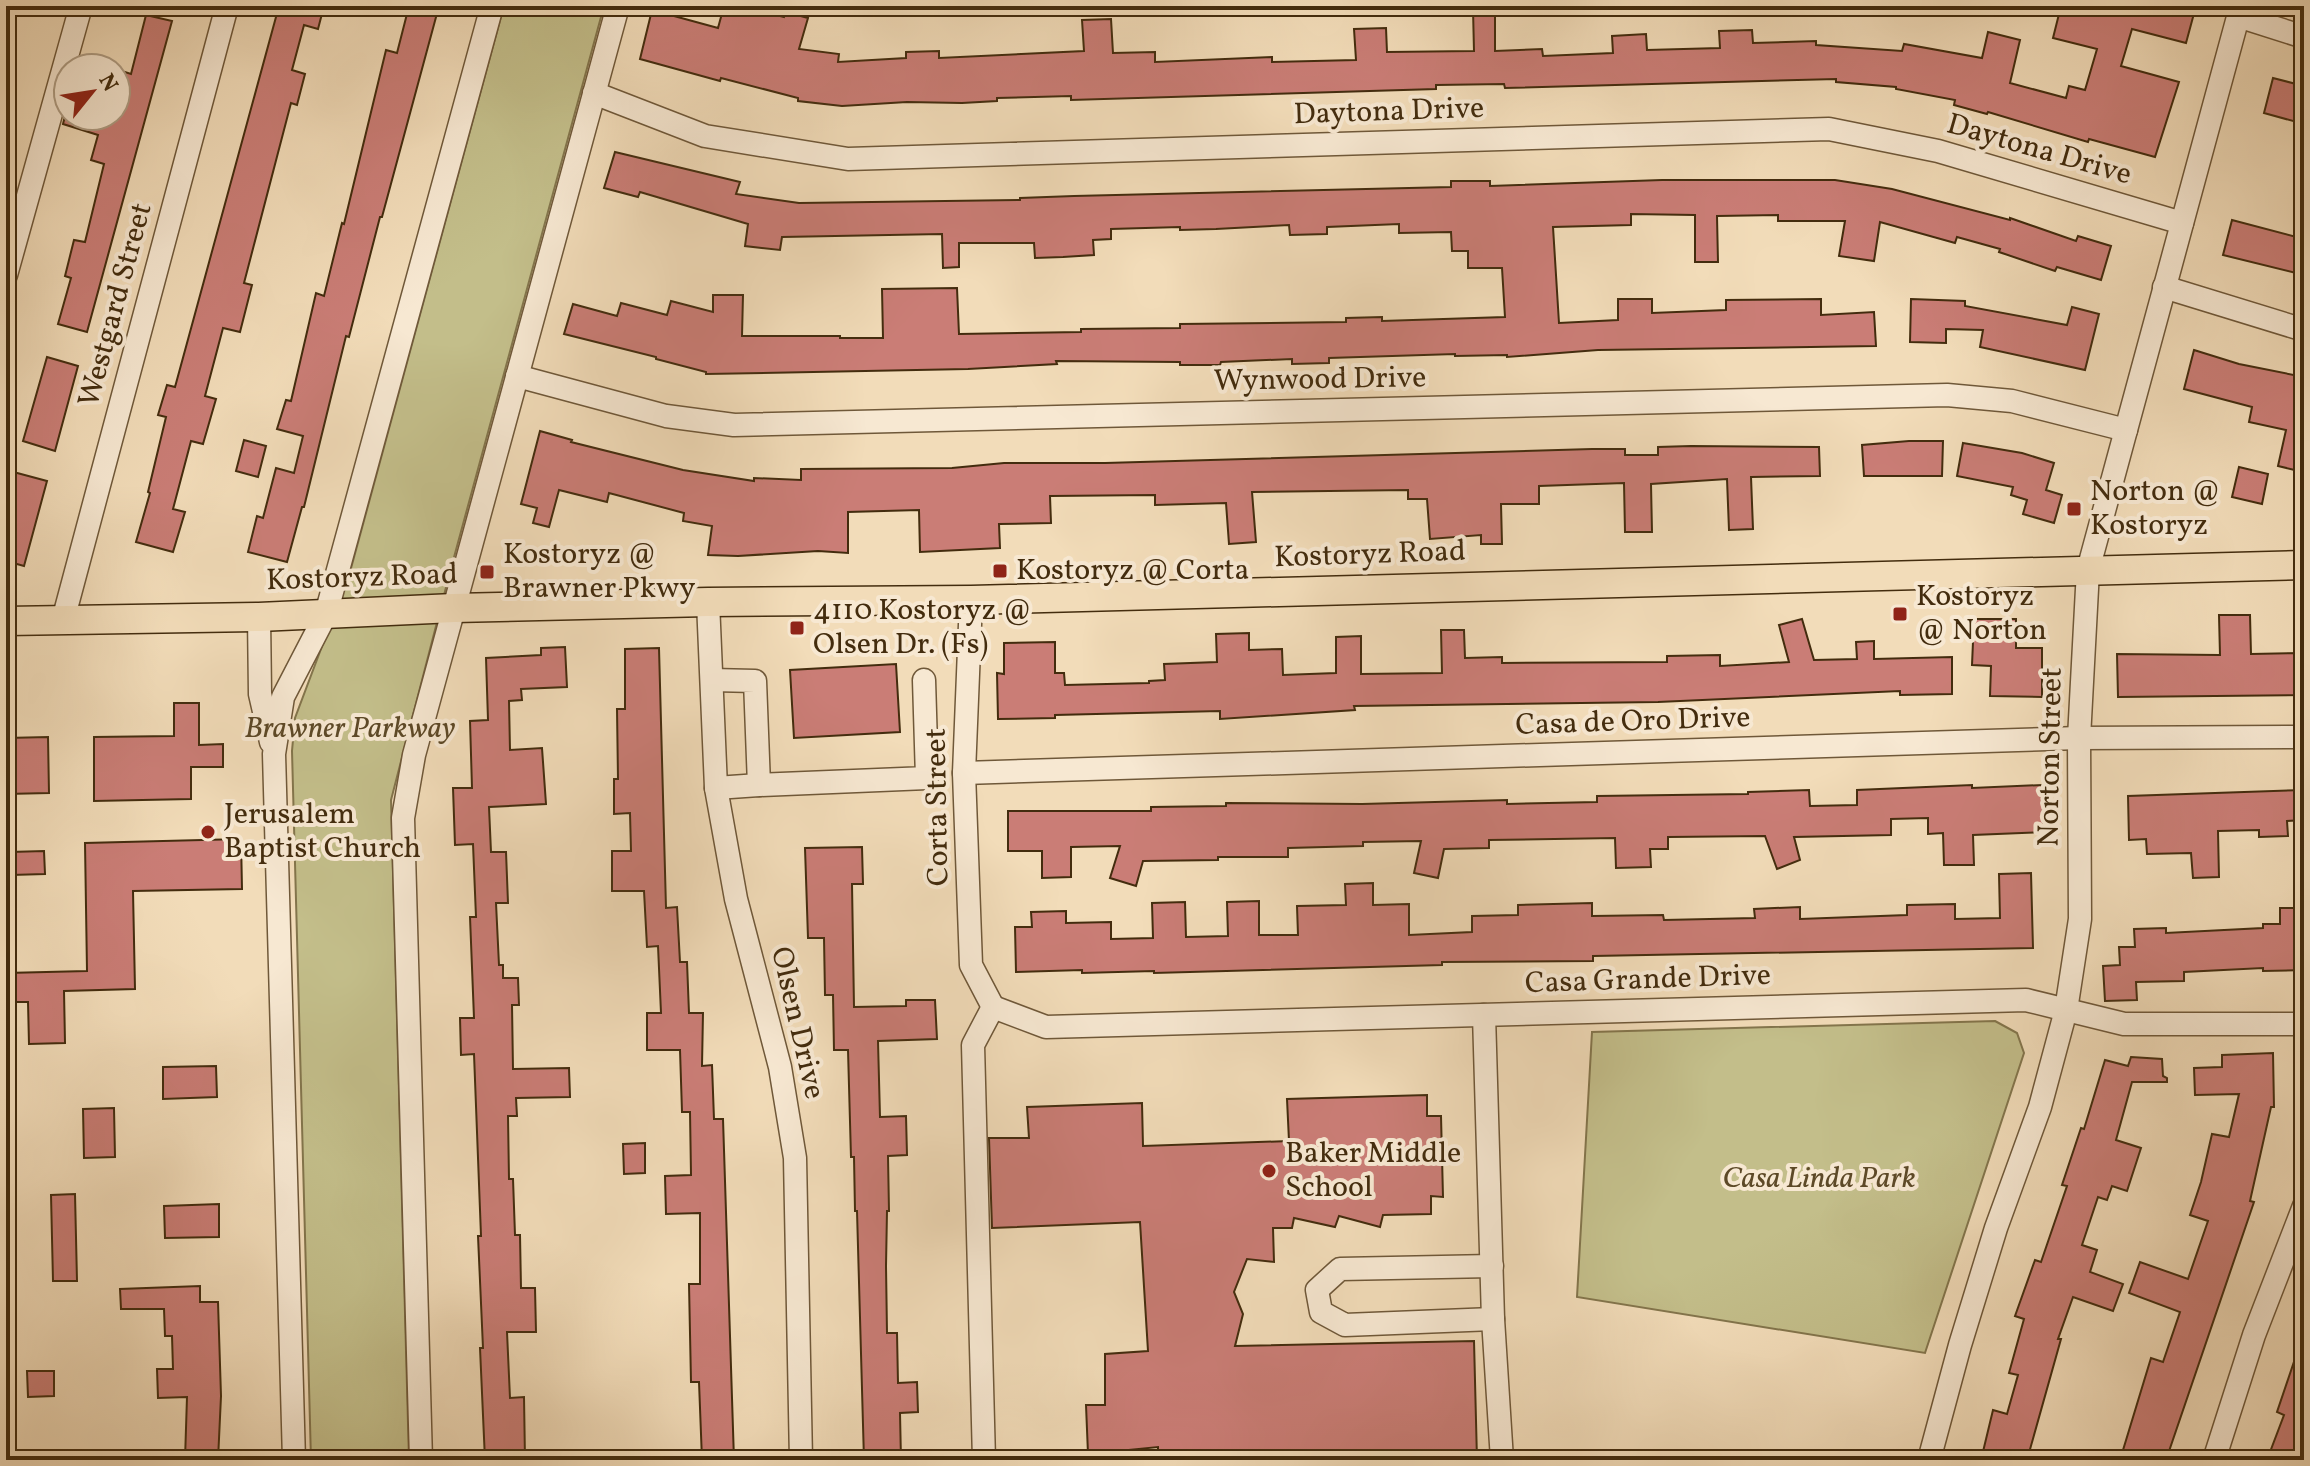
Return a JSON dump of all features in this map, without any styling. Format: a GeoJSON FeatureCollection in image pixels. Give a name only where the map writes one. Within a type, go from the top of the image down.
{"type":"FeatureCollection","features":[{"type":"Feature","properties":{"kind":"main road","name":"Kostoryz Road"},"geometry":{"type":"LineString","coordinates":[[6,621],[259,617],[454,608],[708,602],[971,600],[2304,565]]}},
{"type":"Feature","properties":{"kind":"street"},"geometry":{"type":"LineString","coordinates":[[6,275],[81,6]]}},
{"type":"Feature","properties":{"kind":"street","name":"Westgard Street"},"geometry":{"type":"LineString","coordinates":[[63,620],[227,6]]}},
{"type":"Feature","properties":{"kind":"street"},"geometry":{"type":"LineString","coordinates":[[294,1460],[274,754],[283,697],[326,614],[492,6]]}},
{"type":"Feature","properties":{"kind":"street"},"geometry":{"type":"LineString","coordinates":[[421,1460],[403,818],[414,755],[618,6]]}},
{"type":"Feature","properties":{"kind":"street"},"geometry":{"type":"LineString","coordinates":[[2239,11],[2304,37]]}},
{"type":"Feature","properties":{"kind":"street","name":"Norton Street"},"geometry":{"type":"LineString","coordinates":[[1929,1460],[1960,1345],[1996,1228],[2040,1107],[2066,1010],[2080,919],[2079,738],[2088,570],[2239,11]]}},
{"type":"Feature","properties":{"kind":"street","name":"Daytona Drive"},"geometry":{"type":"LineString","coordinates":[[594,93],[705,136],[848,159],[1829,129],[1938,151],[2182,223]]}},
{"type":"Feature","properties":{"kind":"street"},"geometry":{"type":"LineString","coordinates":[[2164,287],[2304,330]]}},
{"type":"Feature","properties":{"kind":"street","name":"Wynwood Drive"},"geometry":{"type":"LineString","coordinates":[[517,376],[666,416],[734,425],[1947,395],[2012,401],[2126,430]]}},
{"type":"Feature","properties":{"kind":"street","name":"Corta Street"},"geometry":{"type":"LineString","coordinates":[[971,600],[964,773],[971,965],[993,1007]]}},
{"type":"Feature","properties":{"kind":"street","name":"Olsen Drive"},"geometry":{"type":"LineString","coordinates":[[708,602],[716,788],[736,899],[780,1067],[795,1158],[801,1460]]}},
{"type":"Feature","properties":{"kind":"street"},"geometry":{"type":"LineString","coordinates":[[259,617],[260,694],[274,754]]}},
{"type":"Feature","properties":{"kind":"street"},"geometry":{"type":"LineString","coordinates":[[712,680],[755,681],[759,785]]}},
{"type":"Feature","properties":{"kind":"street"},"geometry":{"type":"LineString","coordinates":[[716,788],[927,778],[924,680]]}},
{"type":"Feature","properties":{"kind":"street","name":"Casa de Oro Drive"},"geometry":{"type":"LineString","coordinates":[[964,773],[2079,738],[2304,737]]}},
{"type":"Feature","properties":{"kind":"street","name":"Casa Grande Drive"},"geometry":{"type":"LineString","coordinates":[[993,1007],[1046,1027],[2026,1000],[2124,1024],[2304,1024]]}},
{"type":"Feature","properties":{"kind":"street"},"geometry":{"type":"LineString","coordinates":[[984,1460],[973,1045],[993,1007]]}},
{"type":"Feature","properties":{"kind":"street"},"geometry":{"type":"LineString","coordinates":[[1484,1015],[1493,1319],[1502,1460]]}},
{"type":"Feature","properties":{"kind":"street"},"geometry":{"type":"LineString","coordinates":[[2214,1460],[2254,1335],[2304,1206]]}},
{"type":"Feature","properties":{"kind":"street"},"geometry":{"type":"LineString","coordinates":[[1492,1266],[1340,1269],[1317,1290],[1321,1312],[1345,1325],[1493,1319]]}},
{"type":"Feature","properties":{"kind":"green space","name":"Brawner Parkway"},"geometry":{"type":"Polygon","coordinates":[[[504,6],[604,6],[391,800],[409,1460],[311,1460],[292,751],[295,718],[350,572],[504,6]]]}},
{"type":"Feature","properties":{"kind":"green space","name":"Casa Linda Park"},"geometry":{"type":"Polygon","coordinates":[[[1995,1021],[2017,1033],[2024,1053],[1925,1353],[1577,1297],[1592,1032],[1995,1021]]]}},
{"type":"Feature","properties":{"kind":"building"},"geometry":{"type":"Polygon","coordinates":[[[279,6],[324,6],[318,29],[304,25],[292,70],[305,74],[297,105],[291,103],[244,283],[252,285],[240,332],[223,328],[205,396],[216,399],[203,444],[191,441],[173,509],[185,512],[173,552],[136,542],[166,417],[158,415],[167,385],[175,387],[279,6]]]}},
{"type":"Feature","properties":{"kind":"building"},"geometry":{"type":"Polygon","coordinates":[[[409,6],[439,6],[349,337],[346,336],[304,507],[287,562],[248,552],[257,516],[263,518],[276,468],[294,473],[303,436],[277,429],[286,400],[291,401],[316,293],[324,296],[386,50],[397,53],[409,6]]]}},
{"type":"Feature","properties":{"kind":"building"},"geometry":{"type":"Polygon","coordinates":[[[724,6],[742,6],[784,17],[786,12],[808,18],[799,49],[839,54],[838,62],[906,58],[906,52],[939,51],[939,58],[1084,51],[1082,20],[1111,19],[1113,53],[1155,52],[1155,62],[1272,57],[1272,62],[1356,60],[1354,29],[1386,28],[1387,52],[1474,51],[1473,9],[1495,8],[1495,51],[1542,49],[1543,56],[1613,53],[1612,36],[1646,34],[1647,50],[1720,48],[1719,31],[1752,30],[1753,43],[1816,41],[1816,45],[1902,51],[1904,44],[1982,58],[1988,32],[2020,40],[2010,83],[2066,98],[2069,86],[2085,90],[2097,49],[2053,38],[2061,6],[2196,6],[2186,43],[2132,29],[2121,66],[2179,82],[2155,157],[1954,105],[1955,100],[1896,87],[1836,82],[1836,79],[1505,88],[1504,84],[1436,85],[1436,89],[1071,100],[1071,96],[997,98],[997,101],[962,103],[842,106],[798,101],[798,98],[640,59],[652,10],[718,28],[724,6]]]}},
{"type":"Feature","properties":{"kind":"building"},"geometry":{"type":"Polygon","coordinates":[[[146,15],[172,21],[87,332],[58,324],[71,278],[65,276],[74,240],[85,242],[104,164],[91,160],[98,135],[88,132],[132,132],[132,70],[146,15]]]}},
{"type":"Feature","properties":{"kind":"building"},"geometry":{"type":"Polygon","coordinates":[[[2273,78],[2304,86],[2304,124],[2264,113],[2273,78]]]}},
{"type":"Feature","properties":{"kind":"building"},"geometry":{"type":"Polygon","coordinates":[[[615,152],[740,182],[736,194],[799,203],[1020,200],[1451,187],[1451,181],[1490,181],[1490,186],[1662,180],[1835,180],[1892,189],[2010,218],[2076,241],[2078,236],[2111,246],[2101,280],[2057,267],[2055,271],[1999,252],[2000,249],[1957,237],[1955,243],[1880,222],[1874,261],[1839,256],[1845,221],[1778,221],[1778,215],[1717,216],[1718,262],[1695,262],[1695,215],[1631,214],[1631,225],[1553,227],[1559,323],[1618,320],[1618,299],[1652,299],[1652,313],[1726,310],[1726,300],[1821,299],[1821,315],[1874,312],[1876,346],[1598,350],[1507,357],[1455,354],[1329,358],[1329,363],[1292,364],[1292,359],[1221,362],[1220,365],[1056,361],[1057,364],[968,369],[706,374],[656,357],[564,334],[573,304],[617,316],[621,303],[667,315],[671,301],[713,312],[713,295],[743,295],[742,336],[840,338],[883,338],[882,289],[957,288],[959,334],[1180,328],[1180,324],[1346,322],[1346,318],[1382,317],[1382,321],[1505,317],[1502,268],[1468,268],[1468,251],[1452,251],[1451,232],[1399,233],[1399,224],[1327,227],[1327,234],[1290,235],[1289,225],[1180,230],[1180,227],[1111,229],[1111,239],[1093,240],[1094,255],[1063,257],[1035,258],[1034,243],[959,243],[959,267],[943,268],[942,234],[782,237],[780,250],[745,246],[748,224],[640,192],[638,197],[604,188],[615,152]]]}},
{"type":"Feature","properties":{"kind":"building"},"geometry":{"type":"Polygon","coordinates":[[[2232,220],[2304,239],[2304,275],[2223,255],[2232,220]]]}},
{"type":"Feature","properties":{"kind":"building"},"geometry":{"type":"Polygon","coordinates":[[[1911,299],[1965,301],[1965,306],[2067,325],[2072,307],[2099,314],[2085,370],[1980,347],[1983,330],[1946,329],[1946,343],[1910,342],[1911,299]]]}},
{"type":"Feature","properties":{"kind":"building"},"geometry":{"type":"Polygon","coordinates":[[[2194,350],[2239,364],[2304,377],[2304,449],[2299,471],[2278,466],[2286,430],[2249,422],[2252,407],[2184,389],[2194,350]]]}},
{"type":"Feature","properties":{"kind":"building"},"geometry":{"type":"Polygon","coordinates":[[[47,357],[78,366],[55,451],[23,441],[47,357]]]}},
{"type":"Feature","properties":{"kind":"building"},"geometry":{"type":"Polygon","coordinates":[[[540,431],[571,442],[683,470],[754,481],[754,478],[801,480],[801,469],[952,468],[1004,463],[1105,463],[1592,449],[1625,449],[1625,455],[1658,455],[1658,447],[1691,446],[1819,447],[1820,476],[1751,477],[1753,529],[1729,530],[1727,479],[1651,484],[1652,532],[1625,532],[1624,483],[1539,486],[1539,504],[1501,504],[1502,544],[1481,544],[1481,535],[1430,539],[1427,499],[1408,499],[1408,490],[1252,492],[1256,542],[1229,544],[1226,503],[1155,505],[1155,495],[1050,496],[1051,523],[999,524],[1000,548],[920,552],[919,510],[848,512],[848,553],[818,551],[708,555],[712,526],[683,521],[684,513],[609,493],[607,502],[559,490],[549,527],[533,523],[537,508],[521,504],[540,431]]]}},
{"type":"Feature","properties":{"kind":"building"},"geometry":{"type":"Polygon","coordinates":[[[244,440],[266,446],[258,477],[236,471],[244,440]]]}},
{"type":"Feature","properties":{"kind":"building"},"geometry":{"type":"Polygon","coordinates":[[[1943,441],[1942,476],[1864,476],[1862,445],[1943,441]]]}},
{"type":"Feature","properties":{"kind":"building"},"geometry":{"type":"Polygon","coordinates":[[[1963,443],[2022,453],[2054,463],[2046,490],[2062,495],[2054,523],[2023,514],[2027,500],[2011,495],[2013,487],[1957,476],[1963,443]]]}},
{"type":"Feature","properties":{"kind":"building"},"geometry":{"type":"Polygon","coordinates":[[[2239,467],[2268,474],[2262,504],[2232,497],[2239,467]]]}},
{"type":"Feature","properties":{"kind":"building"},"geometry":{"type":"Polygon","coordinates":[[[6,470],[47,481],[24,566],[6,561],[6,470]]]}},
{"type":"Feature","properties":{"kind":"building"},"geometry":{"type":"Polygon","coordinates":[[[2219,615],[2250,615],[2251,654],[2304,653],[2304,695],[2118,697],[2117,654],[2220,655],[2219,615]]]}},
{"type":"Feature","properties":{"kind":"building"},"geometry":{"type":"Polygon","coordinates":[[[1802,619],[1814,660],[1857,659],[1856,642],[1874,641],[1874,659],[1952,657],[1952,694],[1900,695],[1900,691],[1658,702],[1354,706],[1355,710],[1220,719],[1220,711],[998,719],[997,673],[1004,674],[1004,643],[1055,642],[1055,673],[1064,673],[1065,685],[1165,680],[1164,664],[1217,662],[1216,634],[1249,633],[1249,650],[1282,649],[1283,675],[1336,673],[1336,637],[1361,636],[1361,674],[1442,673],[1441,630],[1464,630],[1465,658],[1502,657],[1502,663],[1667,662],[1667,656],[1720,655],[1720,666],[1789,662],[1779,625],[1802,619]]]}},
{"type":"Feature","properties":{"kind":"building"},"geometry":{"type":"Polygon","coordinates":[[[1974,619],[2016,619],[2016,648],[2042,648],[2042,697],[1990,696],[1991,666],[1972,665],[1974,619]]]}},
{"type":"Feature","properties":{"kind":"building"},"geometry":{"type":"Polygon","coordinates":[[[565,647],[567,687],[521,689],[522,700],[509,701],[510,750],[542,748],[546,804],[489,807],[491,852],[506,852],[508,903],[496,903],[499,965],[503,965],[503,978],[518,978],[519,1005],[512,1005],[513,1069],[569,1068],[570,1097],[516,1098],[517,1116],[508,1116],[509,1179],[513,1179],[515,1235],[520,1235],[521,1288],[535,1288],[536,1332],[507,1332],[510,1398],[524,1397],[525,1460],[485,1460],[474,1054],[461,1055],[460,1018],[474,1018],[470,917],[476,917],[473,844],[455,845],[453,788],[472,788],[470,721],[488,720],[486,658],[541,655],[541,648],[565,647]]]}},
{"type":"Feature","properties":{"kind":"building"},"geometry":{"type":"Polygon","coordinates":[[[659,648],[666,908],[677,907],[680,962],[687,962],[689,1013],[703,1013],[702,1066],[712,1065],[714,1119],[723,1119],[734,1460],[702,1460],[699,1382],[691,1382],[689,1284],[700,1284],[700,1213],[666,1214],[665,1176],[691,1175],[690,1112],[682,1112],[680,1050],[647,1050],[647,1013],[661,1013],[658,946],[647,947],[644,891],[612,891],[612,851],[631,851],[630,813],[614,814],[614,779],[618,779],[617,709],[625,709],[625,649],[659,648]]]}},
{"type":"Feature","properties":{"kind":"building"},"geometry":{"type":"Polygon","coordinates":[[[896,664],[900,732],[794,738],[790,670],[896,664]]]}},
{"type":"Feature","properties":{"kind":"building"},"geometry":{"type":"Polygon","coordinates":[[[174,703],[199,703],[199,745],[223,744],[223,767],[191,767],[191,799],[94,801],[94,737],[174,736],[174,703]]]}},
{"type":"Feature","properties":{"kind":"building"},"geometry":{"type":"Polygon","coordinates":[[[48,737],[49,793],[6,794],[6,738],[48,737]]]}},
{"type":"Feature","properties":{"kind":"building"},"geometry":{"type":"Polygon","coordinates":[[[1972,785],[1972,788],[2042,785],[2044,832],[1973,835],[1974,865],[1944,865],[1943,833],[1928,834],[1928,818],[1891,819],[1891,835],[1794,837],[1800,860],[1777,869],[1765,836],[1668,837],[1668,849],[1650,849],[1651,867],[1616,868],[1615,838],[1489,840],[1489,848],[1444,849],[1438,878],[1414,873],[1421,841],[1363,842],[1363,846],[1288,848],[1288,857],[1143,861],[1136,886],[1110,878],[1120,846],[1071,847],[1071,877],[1042,878],[1042,851],[1008,851],[1008,811],[1151,811],[1151,807],[1226,806],[1226,803],[1597,802],[1597,796],[1809,790],[1810,806],[1857,805],[1857,790],[1972,785]]]}},
{"type":"Feature","properties":{"kind":"building"},"geometry":{"type":"Polygon","coordinates":[[[2304,790],[2304,820],[2287,821],[2288,836],[2259,837],[2259,830],[2218,831],[2219,877],[2193,878],[2191,853],[2147,854],[2146,839],[2129,840],[2128,796],[2304,790]]]}},
{"type":"Feature","properties":{"kind":"building"},"geometry":{"type":"Polygon","coordinates":[[[241,839],[242,889],[133,891],[135,989],[64,991],[65,1043],[29,1044],[28,1002],[6,1002],[6,973],[87,971],[85,843],[241,839]]]}},
{"type":"Feature","properties":{"kind":"building"},"geometry":{"type":"Polygon","coordinates":[[[862,847],[863,884],[852,884],[854,1007],[906,1006],[906,1000],[935,1000],[937,1039],[878,1041],[880,1117],[906,1116],[907,1155],[888,1156],[886,1266],[887,1333],[897,1333],[898,1383],[917,1382],[918,1412],[900,1413],[901,1460],[864,1460],[857,1211],[854,1157],[851,1157],[848,1050],[834,1050],[833,995],[825,995],[824,938],[808,938],[805,848],[862,847]]]}},
{"type":"Feature","properties":{"kind":"building"},"geometry":{"type":"Polygon","coordinates":[[[44,851],[45,874],[11,875],[10,852],[44,851]]]}},
{"type":"Feature","properties":{"kind":"building"},"geometry":{"type":"Polygon","coordinates":[[[2031,873],[2033,948],[1593,956],[1593,961],[1442,962],[1442,965],[1154,973],[1082,973],[1082,970],[1016,972],[1015,927],[1032,927],[1031,912],[1066,911],[1066,923],[1111,922],[1111,939],[1153,938],[1152,903],[1185,902],[1186,937],[1228,936],[1227,902],[1259,901],[1259,935],[1298,935],[1297,906],[1346,905],[1345,884],[1373,883],[1373,905],[1409,904],[1409,935],[1472,932],[1472,916],[1518,915],[1518,905],[1592,903],[1592,916],[1663,915],[1664,920],[1755,918],[1754,909],[1800,907],[1800,919],[1907,915],[1907,905],[1955,904],[1955,919],[2000,918],[1999,874],[2031,873]]]}},
{"type":"Feature","properties":{"kind":"building"},"geometry":{"type":"Polygon","coordinates":[[[2280,908],[2304,908],[2304,970],[2263,971],[2263,968],[2184,972],[2184,981],[2136,982],[2137,1000],[2105,1001],[2103,966],[2120,965],[2119,947],[2135,947],[2134,929],[2166,928],[2166,933],[2263,928],[2263,924],[2280,924],[2280,908]]]}},
{"type":"Feature","properties":{"kind":"building"},"geometry":{"type":"Polygon","coordinates":[[[2273,1053],[2274,1107],[2271,1107],[2250,1201],[2254,1202],[2166,1460],[2120,1460],[2151,1358],[2163,1362],[2180,1312],[2129,1293],[2140,1262],[2188,1279],[2208,1221],[2190,1215],[2212,1134],[2229,1137],[2239,1094],[2195,1095],[2194,1068],[2222,1067],[2222,1055],[2273,1053]]]}},
{"type":"Feature","properties":{"kind":"building"},"geometry":{"type":"Polygon","coordinates":[[[2131,1057],[2162,1059],[2163,1076],[2167,1082],[2132,1082],[2116,1140],[2141,1148],[2127,1191],[2112,1186],[2107,1200],[2098,1197],[2082,1245],[2097,1250],[2090,1272],[2123,1284],[2113,1311],[2073,1297],[2058,1339],[2061,1339],[2027,1460],[1981,1460],[1993,1410],[2007,1414],[2018,1375],[2009,1373],[2024,1319],[2015,1316],[2035,1260],[2041,1262],[2067,1186],[2062,1185],[2081,1128],[2084,1129],[2105,1060],[2128,1066],[2131,1057]]]}},
{"type":"Feature","properties":{"kind":"building"},"geometry":{"type":"Polygon","coordinates":[[[216,1066],[217,1097],[163,1099],[163,1067],[216,1066]]]}},
{"type":"Feature","properties":{"kind":"building"},"geometry":{"type":"Polygon","coordinates":[[[1427,1095],[1427,1116],[1441,1116],[1443,1197],[1431,1196],[1431,1214],[1383,1215],[1380,1227],[1339,1216],[1335,1227],[1294,1218],[1292,1228],[1273,1228],[1274,1262],[1247,1259],[1234,1292],[1243,1314],[1235,1346],[1474,1341],[1477,1460],[1158,1460],[1158,1447],[1088,1454],[1086,1405],[1105,1405],[1105,1354],[1148,1351],[1140,1222],[992,1228],[989,1138],[1029,1138],[1027,1107],[1142,1103],[1143,1146],[1289,1141],[1287,1099],[1427,1095]]]}},
{"type":"Feature","properties":{"kind":"building"},"geometry":{"type":"Polygon","coordinates":[[[114,1108],[115,1157],[84,1158],[83,1109],[114,1108]]]}},
{"type":"Feature","properties":{"kind":"building"},"geometry":{"type":"Polygon","coordinates":[[[645,1143],[645,1173],[624,1174],[623,1144],[645,1143]]]}},
{"type":"Feature","properties":{"kind":"building"},"geometry":{"type":"Polygon","coordinates":[[[75,1194],[77,1281],[53,1281],[51,1195],[75,1194]]]}},
{"type":"Feature","properties":{"kind":"building"},"geometry":{"type":"Polygon","coordinates":[[[219,1204],[219,1237],[165,1238],[164,1206],[219,1204]]]}},
{"type":"Feature","properties":{"kind":"building"},"geometry":{"type":"Polygon","coordinates":[[[200,1286],[200,1302],[218,1302],[221,1396],[218,1460],[185,1460],[187,1397],[158,1398],[157,1369],[173,1369],[172,1336],[165,1336],[164,1309],[121,1309],[120,1289],[200,1286]]]}},
{"type":"Feature","properties":{"kind":"building"},"geometry":{"type":"Polygon","coordinates":[[[2301,1341],[2304,1342],[2304,1460],[2267,1460],[2284,1415],[2277,1412],[2301,1341]]]}},
{"type":"Feature","properties":{"kind":"building"},"geometry":{"type":"Polygon","coordinates":[[[27,1371],[54,1371],[54,1396],[28,1397],[27,1371]]]}},
{"type":"Feature","properties":{"kind":"place","name":"Norton @ Kostoryz"},"geometry":{"type":"Point","coordinates":[2074,509]}},
{"type":"Feature","properties":{"kind":"place","name":"Kostoryz @ Corta"},"geometry":{"type":"Point","coordinates":[1000,571]}},
{"type":"Feature","properties":{"kind":"place","name":"Kostoryz @ Brawner Pkwy"},"geometry":{"type":"Point","coordinates":[487,572]}},
{"type":"Feature","properties":{"kind":"place","name":"Kostoryz @ Norton"},"geometry":{"type":"Point","coordinates":[1900,614]}},
{"type":"Feature","properties":{"kind":"place","name":"4110 Kostoryz @ Olsen Dr. (Fs)"},"geometry":{"type":"Point","coordinates":[797,628]}},
{"type":"Feature","properties":{"kind":"place","name":"Jerusalem Baptist Church"},"geometry":{"type":"Point","coordinates":[208,832]}},
{"type":"Feature","properties":{"kind":"place","name":"Baker Middle School"},"geometry":{"type":"Point","coordinates":[1269,1171]}}]}
